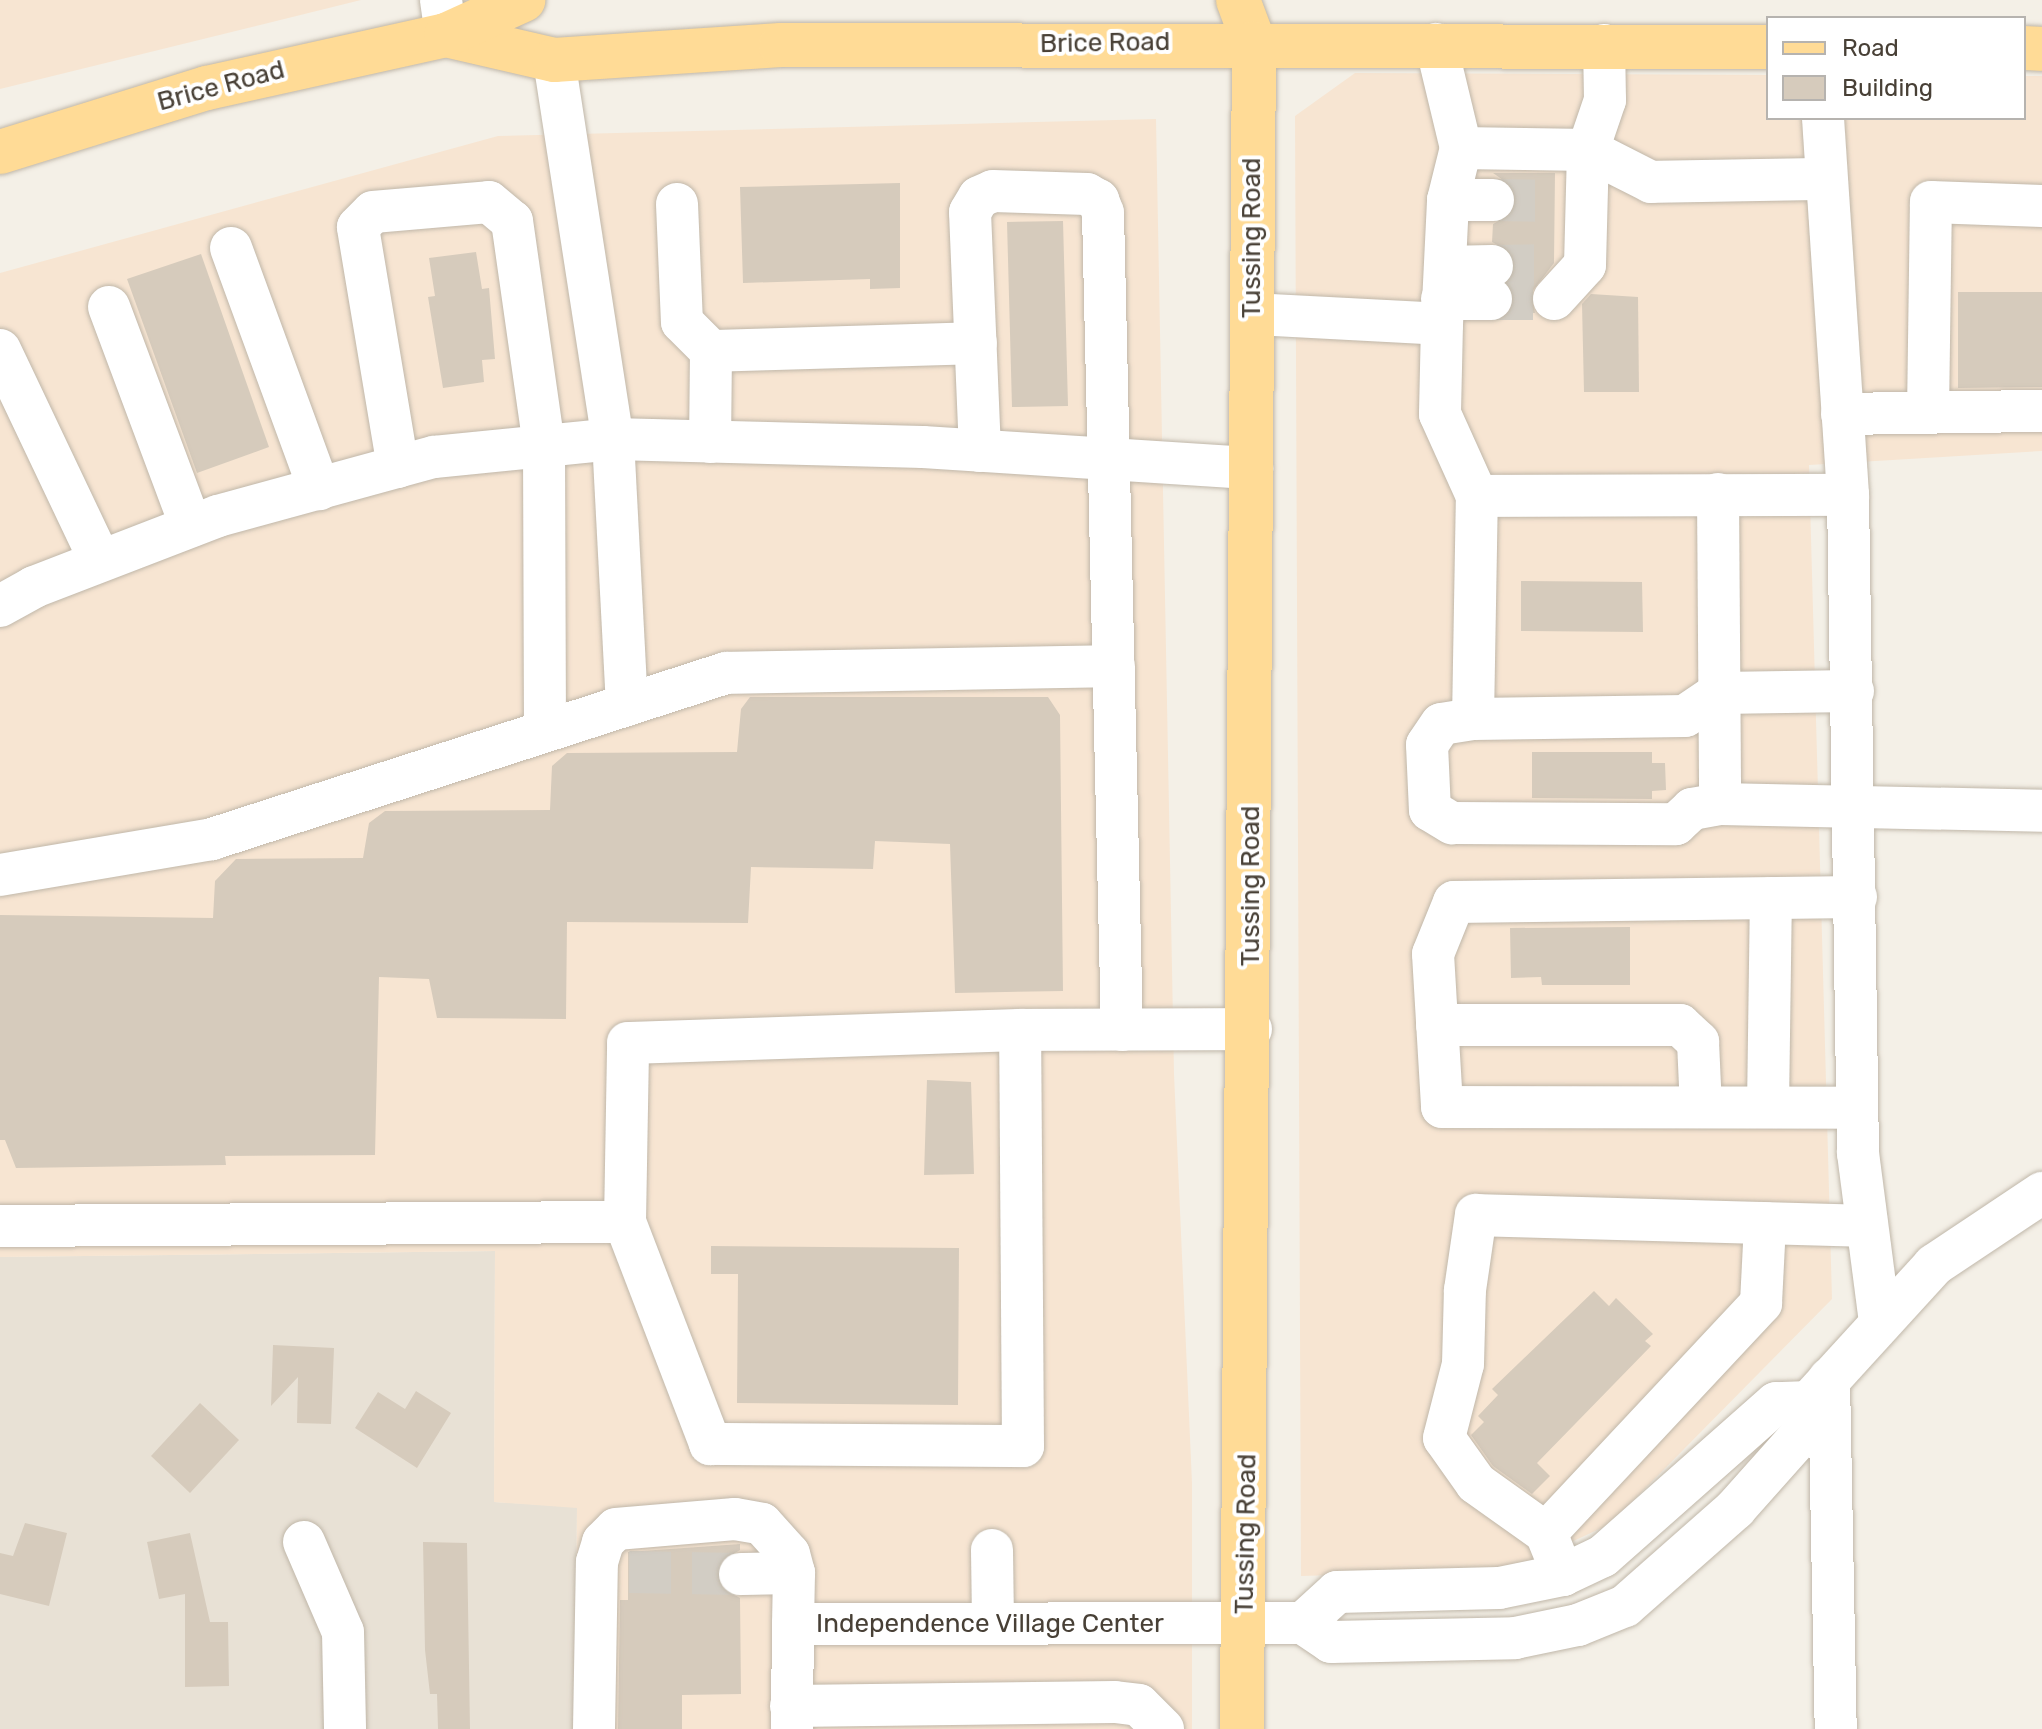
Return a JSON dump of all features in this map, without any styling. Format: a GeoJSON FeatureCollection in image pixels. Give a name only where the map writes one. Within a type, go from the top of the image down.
{"type":"FeatureCollection","features":[{"type":"Feature","properties":{"kind":"main road","name":"Brice Road"},"geometry":{"type":"LineString","coordinates":[[0,152],[444,18],[523,0]]}},
{"type":"Feature","properties":{"kind":"main road"},"geometry":{"type":"LineString","coordinates":[[1238,0],[1254,43]]}},
{"type":"Feature","properties":{"kind":"main road"},"geometry":{"type":"LineString","coordinates":[[1254,43],[1275,0]]}},
{"type":"Feature","properties":{"kind":"main road","name":"Brice Road"},"geometry":{"type":"LineString","coordinates":[[444,18],[554,60],[781,45],[1254,43],[1766,47]]}},
{"type":"Feature","properties":{"kind":"main road","name":"Tussing Road"},"geometry":{"type":"LineString","coordinates":[[1242,1729],[1251,1029],[1254,43]]}},
{"type":"Feature","properties":{"kind":"street"},"geometry":{"type":"LineString","coordinates":[[1436,44],[1461,148],[1448,200],[1440,414],[1477,496],[1473,719]]}},
{"type":"Feature","properties":{"kind":"street"},"geometry":{"type":"LineString","coordinates":[[1565,276],[1571,202],[1605,100],[1604,45]]}},
{"type":"Feature","properties":{"kind":"street"},"geometry":{"type":"LineString","coordinates":[[554,60],[613,439],[627,705]]}},
{"type":"Feature","properties":{"kind":"street"},"geometry":{"type":"LineString","coordinates":[[1823,120],[1848,495],[1855,803],[1857,1108],[1867,1226],[1880,1323]]}},
{"type":"Feature","properties":{"kind":"street"},"geometry":{"type":"LineString","coordinates":[[1461,148],[1588,150],[1651,182],[1825,179]]}},
{"type":"Feature","properties":{"kind":"street"},"geometry":{"type":"LineString","coordinates":[[980,451],[970,212],[979,197],[993,191],[1064,190],[1098,200],[1103,213],[1111,460],[1122,1030]]}},
{"type":"Feature","properties":{"kind":"street"},"geometry":{"type":"LineString","coordinates":[[1448,200],[1493,200]]}},
{"type":"Feature","properties":{"kind":"street"},"geometry":{"type":"LineString","coordinates":[[398,467],[359,252],[358,227],[373,212],[489,202],[512,221],[544,446],[545,731]]}},
{"type":"Feature","properties":{"kind":"street"},"geometry":{"type":"LineString","coordinates":[[1928,413],[1931,202],[2042,206]]}},
{"type":"Feature","properties":{"kind":"street"},"geometry":{"type":"LineString","coordinates":[[677,204],[682,322],[711,351],[710,442]]}},
{"type":"Feature","properties":{"kind":"street"},"geometry":{"type":"LineString","coordinates":[[231,248],[319,489]]}},
{"type":"Feature","properties":{"kind":"street"},"geometry":{"type":"LineString","coordinates":[[1253,314],[1443,296],[1492,283]]}},
{"type":"Feature","properties":{"kind":"street"},"geometry":{"type":"LineString","coordinates":[[109,307],[191,526]]}},
{"type":"Feature","properties":{"kind":"street"},"geometry":{"type":"LineString","coordinates":[[711,351],[976,343]]}},
{"type":"Feature","properties":{"kind":"street"},"geometry":{"type":"LineString","coordinates":[[0,350],[100,561]]}},
{"type":"Feature","properties":{"kind":"street"},"geometry":{"type":"LineString","coordinates":[[1842,414],[2042,411]]}},
{"type":"Feature","properties":{"kind":"street"},"geometry":{"type":"LineString","coordinates":[[0,606],[100,561],[191,526],[434,457],[613,439],[980,451],[1252,468]]}},
{"type":"Feature","properties":{"kind":"street"},"geometry":{"type":"LineString","coordinates":[[1718,494],[1720,804]]}},
{"type":"Feature","properties":{"kind":"street"},"geometry":{"type":"LineString","coordinates":[[1477,496],[1848,495]]}},
{"type":"Feature","properties":{"kind":"street"},"geometry":{"type":"LineString","coordinates":[[0,875],[212,839],[726,673],[1114,666]]}},
{"type":"Feature","properties":{"kind":"street"},"geometry":{"type":"LineString","coordinates":[[1853,691],[1719,693],[1685,716],[1473,719],[1441,724],[1427,745],[1430,810],[1452,823],[1676,824],[1692,809],[1720,804],[1855,803],[2042,811]]}},
{"type":"Feature","properties":{"kind":"street"},"geometry":{"type":"LineString","coordinates":[[1856,897],[1454,902],[1433,954],[1442,1107],[1857,1108]]}},
{"type":"Feature","properties":{"kind":"street"},"geometry":{"type":"LineString","coordinates":[[1768,1107],[1771,898]]}},
{"type":"Feature","properties":{"kind":"street"},"geometry":{"type":"LineString","coordinates":[[1437,1025],[1680,1025],[1698,1042],[1701,1107]]}},
{"type":"Feature","properties":{"kind":"street"},"geometry":{"type":"LineString","coordinates":[[1020,1030],[1023,1446],[710,1444],[625,1222],[628,1043],[1020,1030],[1251,1029]]}},
{"type":"Feature","properties":{"kind":"street"},"geometry":{"type":"LineString","coordinates":[[1819,1390],[1776,1403],[1603,1556],[1563,1575],[1499,1588],[1337,1592],[1303,1623],[1331,1642],[1515,1638],[1578,1625],[1625,1606],[1735,1509],[1809,1426],[1819,1390],[1934,1265],[2042,1193]]}},
{"type":"Feature","properties":{"kind":"street"},"geometry":{"type":"LineString","coordinates":[[1563,1575],[1546,1533],[1476,1483],[1444,1438],[1463,1364],[1465,1290],[1476,1215],[1867,1226]]}},
{"type":"Feature","properties":{"kind":"street"},"geometry":{"type":"LineString","coordinates":[[0,1226],[625,1222]]}},
{"type":"Feature","properties":{"kind":"street"},"geometry":{"type":"LineString","coordinates":[[1546,1533],[1761,1303],[1765,1223]]}},
{"type":"Feature","properties":{"kind":"street"},"geometry":{"type":"LineString","coordinates":[[1819,1390],[1836,1729]]}},
{"type":"Feature","properties":{"kind":"street"},"geometry":{"type":"LineString","coordinates":[[594,1729],[612,1572],[603,1542],[616,1529],[735,1519],[762,1524],[777,1537],[794,1573],[793,1624]]}},
{"type":"Feature","properties":{"kind":"street"},"geometry":{"type":"LineString","coordinates":[[304,1542],[343,1632],[345,1729]]}},
{"type":"Feature","properties":{"kind":"street"},"geometry":{"type":"LineString","coordinates":[[992,1550],[993,1623]]}},
{"type":"Feature","properties":{"kind":"street"},"geometry":{"type":"LineString","coordinates":[[740,1574],[794,1573]]}},
{"type":"Feature","properties":{"kind":"street","name":"Independence Village Center"},"geometry":{"type":"LineString","coordinates":[[792,1718],[793,1624],[1303,1623]]}},
{"type":"Feature","properties":{"kind":"street"},"geometry":{"type":"LineString","coordinates":[[792,1718],[1115,1702],[1139,1705],[1163,1729]]}},
{"type":"Feature","properties":{"kind":"shaded area"},"geometry":{"type":"Polygon","coordinates":[[[0,0],[361,0],[0,89],[0,0]]]}},
{"type":"Feature","properties":{"kind":"shaded area"},"geometry":{"type":"Polygon","coordinates":[[[1355,73],[1766,75],[1766,120],[2026,120],[2026,76],[2042,76],[2042,451],[1809,465],[1832,1299],[1610,1524],[1511,1570],[1301,1576],[1295,116],[1355,73]]]}},
{"type":"Feature","properties":{"kind":"shaded area"},"geometry":{"type":"Polygon","coordinates":[[[1156,119],[1174,1074],[1192,1483],[1192,1729],[575,1729],[577,1508],[494,1502],[495,1251],[0,1257],[0,273],[498,136],[1156,119]]]}},
{"type":"Feature","properties":{"kind":"shaded area"},"geometry":{"type":"Polygon","coordinates":[[[495,1251],[494,1502],[577,1507],[575,1729],[0,1729],[0,1257],[495,1251]]]}},
{"type":"Feature","properties":{"kind":"building"},"geometry":{"type":"Polygon","coordinates":[[[1493,173],[1555,173],[1554,263],[1531,293],[1535,313],[1510,313],[1515,298],[1508,283],[1516,265],[1512,253],[1492,242],[1493,224],[1513,213],[1517,199],[1513,187],[1493,173]]]}},
{"type":"Feature","properties":{"kind":"building"},"geometry":{"type":"Polygon","coordinates":[[[900,183],[900,288],[870,289],[870,279],[743,283],[740,187],[900,183]]]}},
{"type":"Feature","properties":{"kind":"building"},"geometry":{"type":"Polygon","coordinates":[[[1063,221],[1068,406],[1012,407],[1007,222],[1063,221]]]}},
{"type":"Feature","properties":{"kind":"building"},"geometry":{"type":"Polygon","coordinates":[[[476,252],[482,289],[489,288],[495,359],[482,360],[484,382],[443,388],[428,297],[435,296],[429,258],[476,252]]]}},
{"type":"Feature","properties":{"kind":"building"},"geometry":{"type":"Polygon","coordinates":[[[201,254],[269,447],[197,473],[127,279],[201,254]]]}},
{"type":"Feature","properties":{"kind":"building"},"geometry":{"type":"Polygon","coordinates":[[[1958,292],[2042,292],[2042,387],[1958,388],[1958,292]]]}},
{"type":"Feature","properties":{"kind":"building"},"geometry":{"type":"Polygon","coordinates":[[[1591,294],[1638,297],[1639,392],[1584,392],[1582,304],[1591,294]]]}},
{"type":"Feature","properties":{"kind":"building"},"geometry":{"type":"Polygon","coordinates":[[[1521,581],[1642,582],[1643,632],[1521,631],[1521,581]]]}},
{"type":"Feature","properties":{"kind":"building"},"geometry":{"type":"Polygon","coordinates":[[[750,697],[1048,697],[1060,715],[1063,991],[955,993],[950,844],[875,841],[873,869],[751,867],[748,923],[567,922],[566,1019],[437,1018],[429,979],[379,977],[375,1155],[225,1156],[226,1165],[16,1168],[5,1140],[0,1140],[0,915],[213,918],[215,881],[236,859],[363,858],[369,823],[385,811],[550,810],[552,766],[567,753],[737,752],[741,709],[750,697]]]}},
{"type":"Feature","properties":{"kind":"building"},"geometry":{"type":"Polygon","coordinates":[[[1532,752],[1652,752],[1652,763],[1665,763],[1666,790],[1652,791],[1652,799],[1532,798],[1532,752]]]}},
{"type":"Feature","properties":{"kind":"building"},"geometry":{"type":"Polygon","coordinates":[[[1630,927],[1630,985],[1542,985],[1541,977],[1511,978],[1510,928],[1630,927]]]}},
{"type":"Feature","properties":{"kind":"building"},"geometry":{"type":"Polygon","coordinates":[[[927,1080],[971,1082],[974,1174],[924,1175],[927,1080]]]}},
{"type":"Feature","properties":{"kind":"building"},"geometry":{"type":"Polygon","coordinates":[[[711,1246],[959,1248],[958,1405],[737,1403],[738,1274],[711,1274],[711,1246]]]}},
{"type":"Feature","properties":{"kind":"building"},"geometry":{"type":"Polygon","coordinates":[[[1594,1291],[1609,1306],[1616,1298],[1653,1334],[1645,1341],[1651,1346],[1537,1463],[1550,1476],[1532,1494],[1493,1466],[1471,1435],[1484,1422],[1478,1416],[1498,1395],[1492,1389],[1594,1291]]]}},
{"type":"Feature","properties":{"kind":"building"},"geometry":{"type":"Polygon","coordinates":[[[273,1345],[334,1348],[331,1424],[297,1423],[298,1377],[271,1406],[273,1345]]]}},
{"type":"Feature","properties":{"kind":"building"},"geometry":{"type":"Polygon","coordinates":[[[416,1391],[451,1413],[417,1468],[355,1428],[378,1392],[405,1409],[416,1391]]]}},
{"type":"Feature","properties":{"kind":"building"},"geometry":{"type":"Polygon","coordinates":[[[200,1403],[239,1440],[190,1493],[151,1456],[200,1403]]]}},
{"type":"Feature","properties":{"kind":"building"},"geometry":{"type":"Polygon","coordinates":[[[25,1523],[67,1533],[49,1606],[0,1594],[0,1553],[13,1556],[25,1523]]]}},
{"type":"Feature","properties":{"kind":"building"},"geometry":{"type":"Polygon","coordinates":[[[190,1533],[210,1622],[228,1622],[229,1686],[185,1687],[185,1594],[159,1599],[147,1542],[190,1533]]]}},
{"type":"Feature","properties":{"kind":"building"},"geometry":{"type":"Polygon","coordinates":[[[423,1542],[467,1543],[470,1729],[438,1729],[437,1694],[430,1694],[425,1650],[423,1542]]]}},
{"type":"Feature","properties":{"kind":"building"},"geometry":{"type":"Polygon","coordinates":[[[740,1544],[740,1550],[719,1562],[716,1574],[720,1587],[740,1598],[741,1694],[682,1695],[682,1729],[618,1729],[620,1600],[628,1600],[628,1552],[740,1544]]]}},
{"type":"Feature","properties":{"kind":"tunnel"},"geometry":{"type":"LineString","coordinates":[[1493,200],[1555,201]]}},
{"type":"Feature","properties":{"kind":"tunnel"},"geometry":{"type":"LineString","coordinates":[[1492,266],[1554,265]]}},
{"type":"Feature","properties":{"kind":"tunnel"},"geometry":{"type":"LineString","coordinates":[[1491,299],[1554,299]]}},
{"type":"Feature","properties":{"kind":"tunnel"},"geometry":{"type":"LineString","coordinates":[[629,1572],[740,1574]]}}]}
